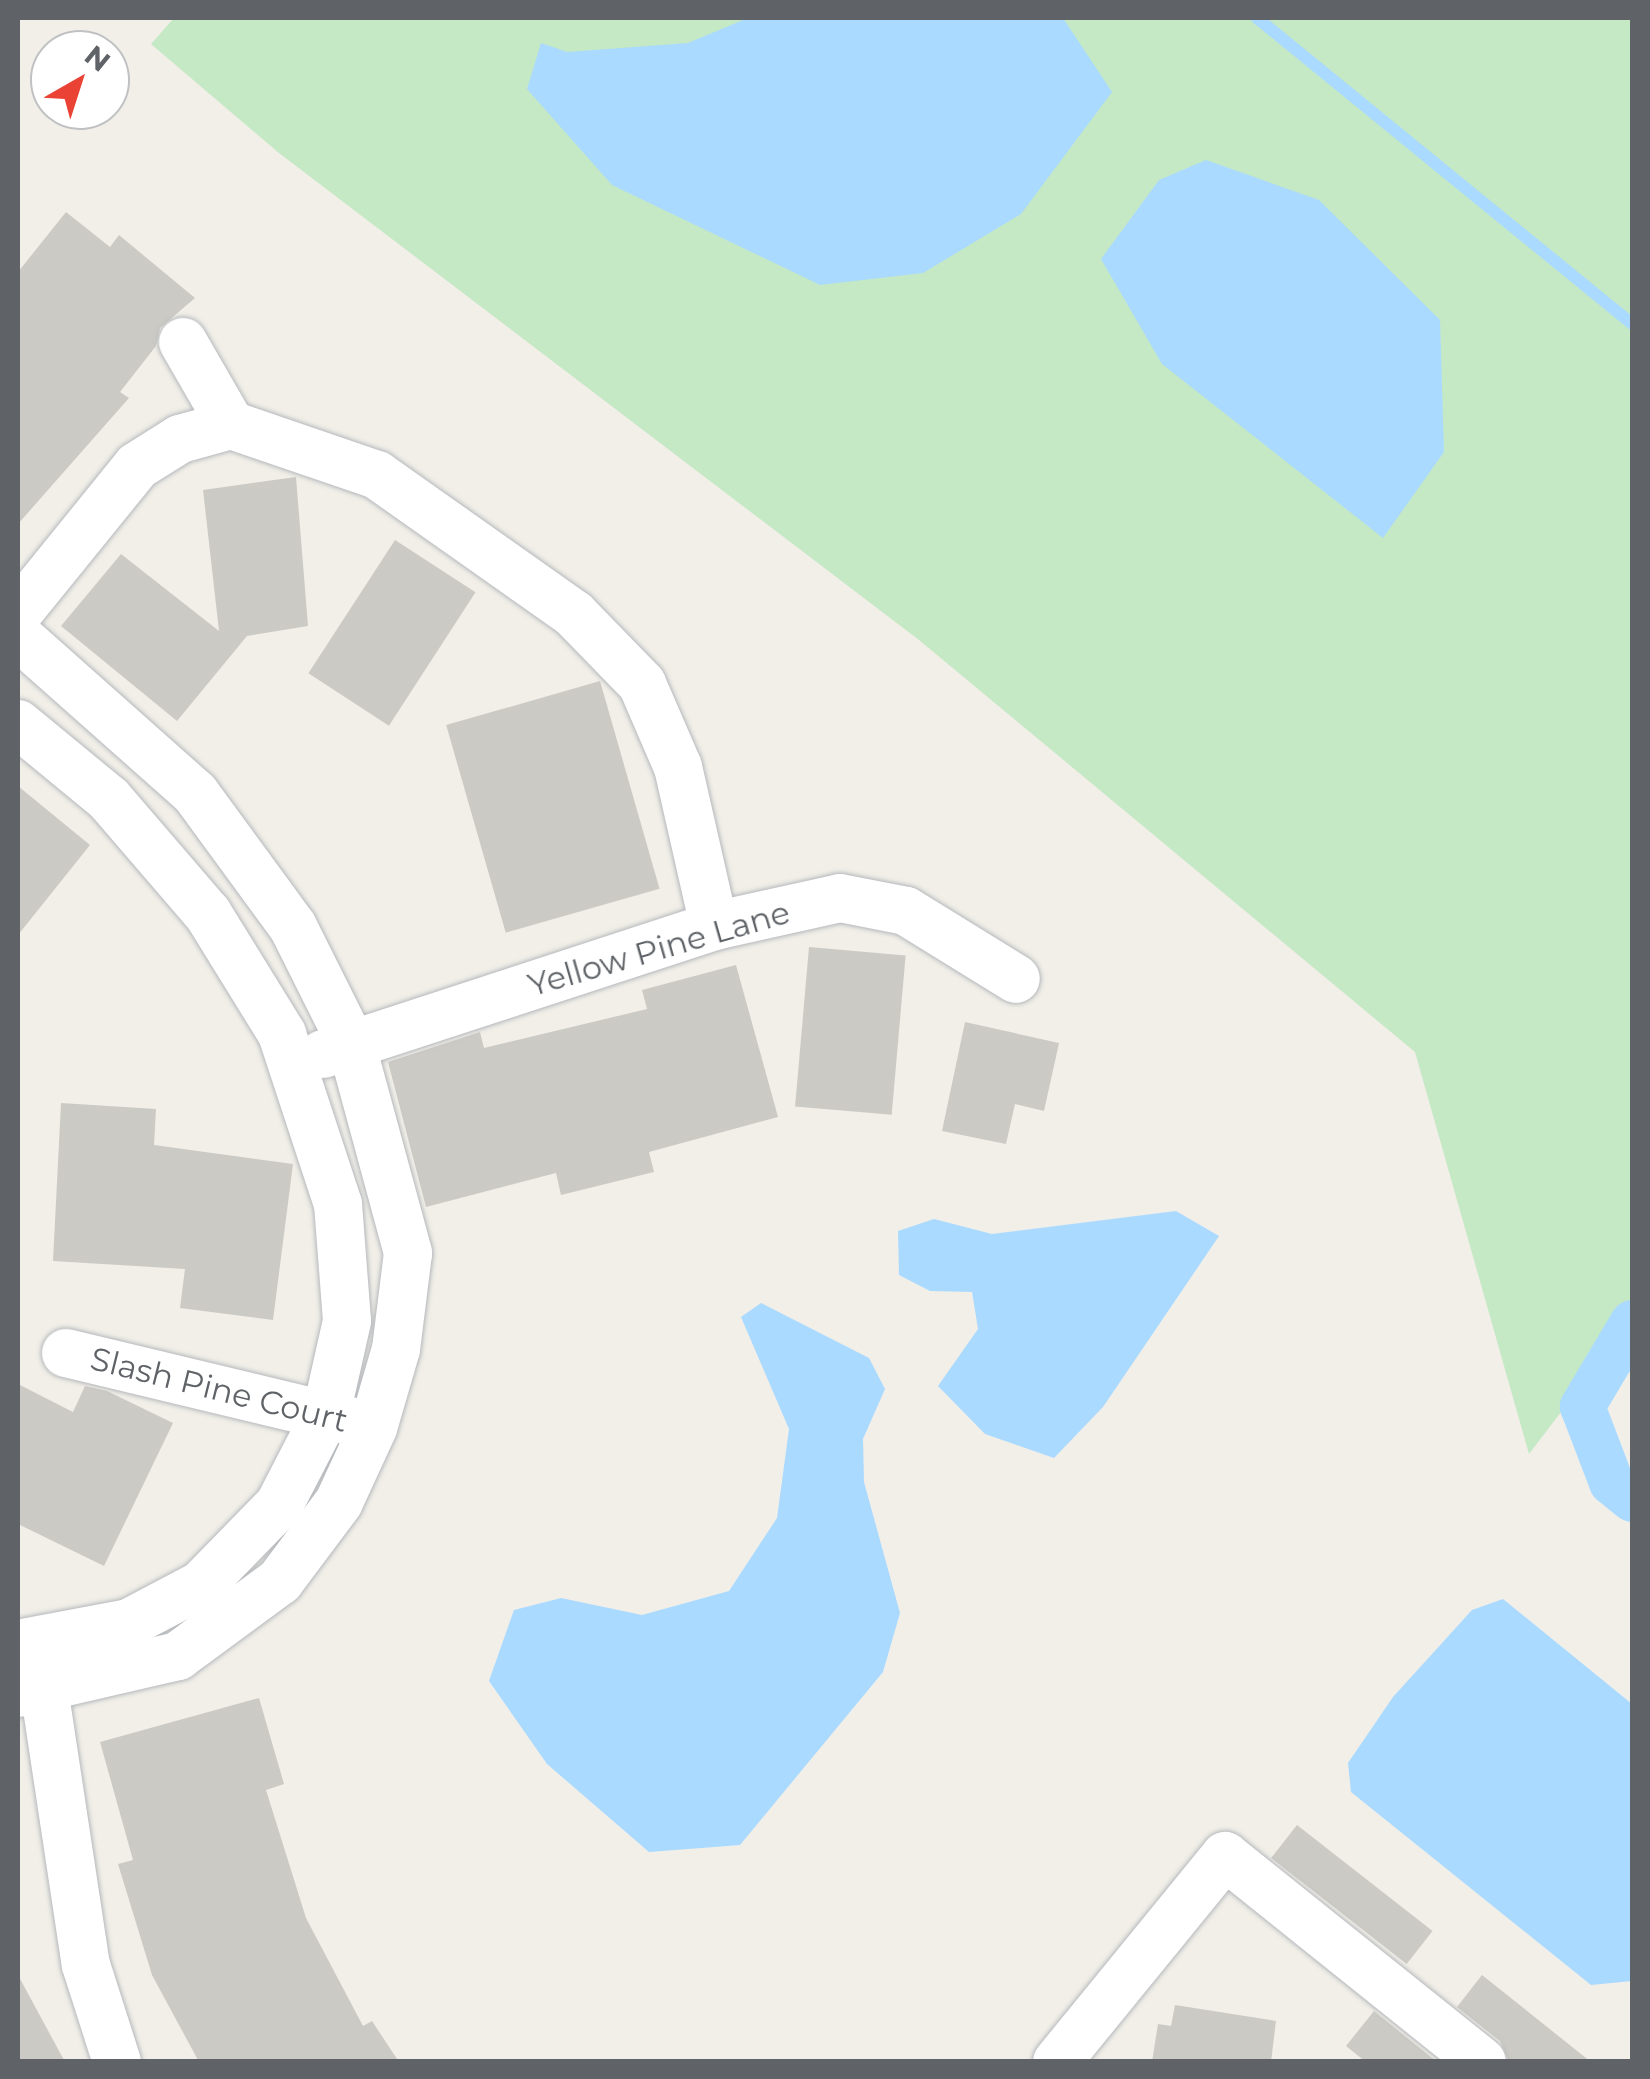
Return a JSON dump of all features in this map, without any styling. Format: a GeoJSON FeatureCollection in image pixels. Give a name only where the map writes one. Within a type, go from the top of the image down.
{"type":"FeatureCollection","features":[{"type":"Feature","properties":{"kind":"lane"},"geometry":{"type":"LineString","coordinates":[[184,342],[232,425]]}},
{"type":"Feature","properties":{"kind":"lane"},"geometry":{"type":"LineString","coordinates":[[18,613],[137,466],[180,439],[232,425],[377,475],[574,614],[642,684],[678,767],[714,926]]}},
{"type":"Feature","properties":{"kind":"lane"},"geometry":{"type":"LineString","coordinates":[[18,636],[195,793],[293,928],[351,1043],[408,1254],[396,1349],[373,1428],[340,1502],[280,1582],[178,1656],[32,1693]]}},
{"type":"Feature","properties":{"kind":"lane"},"geometry":{"type":"LineString","coordinates":[[18,724],[109,799],[208,914],[292,1066],[338,1204],[347,1320],[326,1414],[279,1505],[201,1585],[129,1624],[27,1644],[32,1693],[86,1966],[118,2062]]}},
{"type":"Feature","properties":{"kind":"lane","name":"Yellow Pine Lane"},"geometry":{"type":"LineString","coordinates":[[292,1066],[351,1043],[714,926],[840,898],[906,911],[1016,979]]}},
{"type":"Feature","properties":{"kind":"lane","name":"Slash Pine Court"},"geometry":{"type":"LineString","coordinates":[[66,1353],[373,1428]]}},
{"type":"Feature","properties":{"kind":"lane"},"geometry":{"type":"LineString","coordinates":[[1057,2062],[1225,1856],[1482,2062]]}},
{"type":"Feature","properties":{"kind":"green space"},"geometry":{"type":"Polygon","coordinates":[[[174,18],[1632,18],[1632,1319],[1529,1454],[1415,1052],[919,640],[279,153],[151,44],[174,18]]]}},
{"type":"Feature","properties":{"kind":"water"},"geometry":{"type":"Polygon","coordinates":[[[748,18],[1063,18],[1112,92],[1021,214],[923,273],[820,285],[612,185],[527,89],[541,43],[567,52],[688,43],[748,18]]]}},
{"type":"Feature","properties":{"kind":"water"},"geometry":{"type":"Polygon","coordinates":[[[1206,160],[1319,200],[1440,320],[1444,452],[1383,538],[1162,364],[1101,259],[1159,180],[1206,160]]]}},
{"type":"Feature","properties":{"kind":"water"},"geometry":{"type":"Polygon","coordinates":[[[1176,1211],[1219,1236],[1103,1407],[1054,1458],[985,1434],[938,1386],[978,1329],[972,1292],[930,1291],[899,1275],[898,1231],[934,1219],[992,1234],[1176,1211]]]}},
{"type":"Feature","properties":{"kind":"water"},"geometry":{"type":"Polygon","coordinates":[[[761,1303],[869,1358],[885,1389],[863,1439],[864,1482],[900,1613],[883,1672],[740,1845],[649,1852],[547,1764],[489,1681],[514,1610],[561,1598],[642,1615],[729,1591],[777,1518],[789,1429],[741,1317],[761,1303]]]}},
{"type":"Feature","properties":{"kind":"water"},"geometry":{"type":"Polygon","coordinates":[[[1503,1599],[1632,1704],[1632,1981],[1591,1985],[1351,1792],[1348,1763],[1393,1697],[1472,1610],[1503,1599]]]}},
{"type":"Feature","properties":{"kind":"building"},"geometry":{"type":"Polygon","coordinates":[[[66,212],[110,247],[119,235],[195,298],[160,328],[156,346],[120,392],[129,398],[18,524],[18,272],[66,212]]]}},
{"type":"Feature","properties":{"kind":"building"},"geometry":{"type":"Polygon","coordinates":[[[296,477],[308,626],[247,636],[177,721],[61,626],[121,554],[219,631],[203,490],[296,477]]]}},
{"type":"Feature","properties":{"kind":"building"},"geometry":{"type":"Polygon","coordinates":[[[395,540],[476,592],[389,726],[308,673],[395,540]]]}},
{"type":"Feature","properties":{"kind":"building"},"geometry":{"type":"Polygon","coordinates":[[[600,681],[660,889],[506,933],[446,725],[600,681]]]}},
{"type":"Feature","properties":{"kind":"building"},"geometry":{"type":"Polygon","coordinates":[[[18,786],[90,845],[18,935],[18,786]]]}},
{"type":"Feature","properties":{"kind":"building"},"geometry":{"type":"Polygon","coordinates":[[[809,947],[906,955],[892,1115],[795,1106],[809,947]]]}},
{"type":"Feature","properties":{"kind":"building"},"geometry":{"type":"Polygon","coordinates":[[[736,965],[778,1117],[649,1152],[654,1172],[561,1195],[556,1173],[426,1207],[388,1062],[480,1032],[484,1048],[647,1009],[642,990],[736,965]]]}},
{"type":"Feature","properties":{"kind":"building"},"geometry":{"type":"Polygon","coordinates":[[[965,1022],[1059,1043],[1044,1111],[1015,1104],[1006,1144],[942,1131],[965,1022]]]}},
{"type":"Feature","properties":{"kind":"building"},"geometry":{"type":"Polygon","coordinates":[[[61,1103],[156,1109],[154,1145],[293,1164],[273,1320],[180,1308],[185,1269],[53,1261],[61,1103]]]}},
{"type":"Feature","properties":{"kind":"building"},"geometry":{"type":"Polygon","coordinates":[[[18,1384],[73,1412],[85,1386],[107,1391],[173,1423],[104,1566],[18,1524],[18,1384]]]}},
{"type":"Feature","properties":{"kind":"building"},"geometry":{"type":"Polygon","coordinates":[[[259,1698],[284,1784],[266,1790],[306,1918],[363,2026],[372,2021],[399,2062],[199,2062],[152,1975],[118,1864],[133,1860],[100,1742],[259,1698]]]}},
{"type":"Feature","properties":{"kind":"building"},"geometry":{"type":"Polygon","coordinates":[[[1297,1825],[1433,1931],[1407,1964],[1271,1858],[1297,1825]]]}},
{"type":"Feature","properties":{"kind":"building"},"geometry":{"type":"Polygon","coordinates":[[[18,1975],[65,2062],[18,2062],[18,1975]]]}},
{"type":"Feature","properties":{"kind":"building"},"geometry":{"type":"Polygon","coordinates":[[[1482,1975],[1591,2062],[1509,2062],[1500,2041],[1457,2007],[1482,1975]]]}},
{"type":"Feature","properties":{"kind":"building"},"geometry":{"type":"Polygon","coordinates":[[[1175,2005],[1276,2021],[1271,2062],[1152,2062],[1158,2024],[1171,2026],[1175,2005]]]}},
{"type":"Feature","properties":{"kind":"building"},"geometry":{"type":"Polygon","coordinates":[[[1374,2011],[1437,2062],[1366,2062],[1346,2046],[1374,2011]]]}},
{"type":"Feature","properties":{"kind":"waterway"},"geometry":{"type":"LineString","coordinates":[[1257,18],[1632,324]]}},
{"type":"Feature","properties":{"kind":"waterway"},"geometry":{"type":"LineString","coordinates":[[1632,1322],[1582,1406],[1611,1482],[1632,1499]]}}]}
